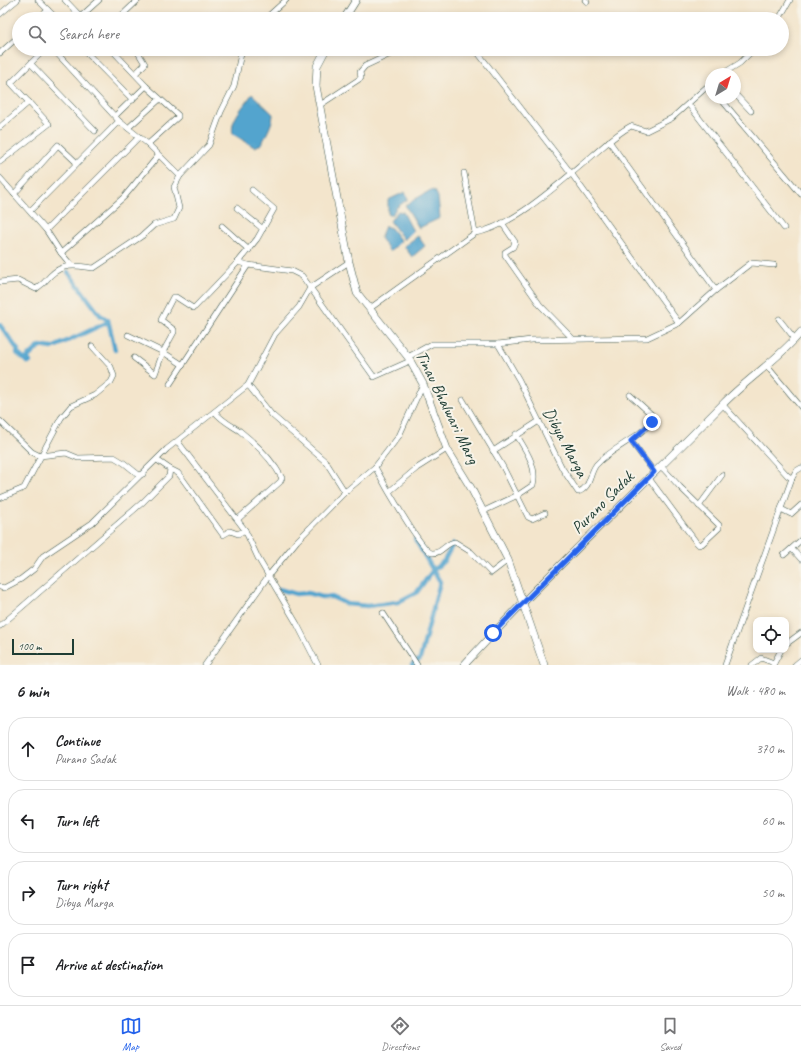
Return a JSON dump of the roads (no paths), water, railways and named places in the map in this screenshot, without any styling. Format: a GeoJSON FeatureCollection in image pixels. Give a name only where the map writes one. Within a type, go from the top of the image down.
{"type":"FeatureCollection","features":[{"type":"Feature","properties":{"kind":"street"},"geometry":{"type":"LineString","coordinates":[[0,14],[17,0]]}},
{"type":"Feature","properties":{"kind":"street"},"geometry":{"type":"LineString","coordinates":[[38,0],[48,10]]}},
{"type":"Feature","properties":{"kind":"street"},"geometry":{"type":"LineString","coordinates":[[65,0],[76,12]]}},
{"type":"Feature","properties":{"kind":"street"},"geometry":{"type":"LineString","coordinates":[[126,12],[138,0]]}},
{"type":"Feature","properties":{"kind":"street"},"geometry":{"type":"LineString","coordinates":[[273,12],[286,0]]}},
{"type":"Feature","properties":{"kind":"street"},"geometry":{"type":"LineString","coordinates":[[348,12],[356,0]]}},
{"type":"Feature","properties":{"kind":"street"},"geometry":{"type":"LineString","coordinates":[[782,12],[790,0]]}},
{"type":"Feature","properties":{"kind":"street"},"geometry":{"type":"LineString","coordinates":[[87,12],[97,1]]}},
{"type":"Feature","properties":{"kind":"street"},"geometry":{"type":"LineString","coordinates":[[0,52],[12,42]]}},
{"type":"Feature","properties":{"kind":"street"},"geometry":{"type":"LineString","coordinates":[[0,162],[49,124],[11,83],[39,56]]}},
{"type":"Feature","properties":{"kind":"street"},"geometry":{"type":"LineString","coordinates":[[59,56],[119,121],[148,144],[158,156],[180,176]]}},
{"type":"Feature","properties":{"kind":"street"},"geometry":{"type":"LineString","coordinates":[[90,56],[133,100]]}},
{"type":"Feature","properties":{"kind":"street"},"geometry":{"type":"LineString","coordinates":[[118,56],[146,86],[179,116],[148,144]]}},
{"type":"Feature","properties":{"kind":"street"},"geometry":{"type":"LineString","coordinates":[[136,74],[145,64],[140,56]]}},
{"type":"Feature","properties":{"kind":"street"},"geometry":{"type":"LineString","coordinates":[[0,282],[18,280],[36,289],[57,270],[71,265],[94,268],[142,236],[154,225],[171,221],[178,214],[179,208],[174,187],[180,176],[208,145],[212,138],[221,112],[234,86],[240,56]]}},
{"type":"Feature","properties":{"kind":"street","name":"Tinau Bhalwari Marg"},"geometry":{"type":"LineString","coordinates":[[322,56],[317,66],[316,86],[349,262],[357,293],[409,359],[423,384],[447,448],[484,511],[508,560],[544,665]]}},
{"type":"Feature","properties":{"kind":"street"},"geometry":{"type":"LineString","coordinates":[[320,105],[361,78],[360,72],[365,66],[386,56]]}},
{"type":"Feature","properties":{"kind":"street"},"geometry":{"type":"LineString","coordinates":[[480,56],[571,173],[679,323]]}},
{"type":"Feature","properties":{"kind":"street"},"geometry":{"type":"LineString","coordinates":[[732,68],[747,56]]}},
{"type":"Feature","properties":{"kind":"street"},"geometry":{"type":"LineString","coordinates":[[32,64],[95,131]]}},
{"type":"Feature","properties":{"kind":"street"},"geometry":{"type":"LineString","coordinates":[[115,116],[146,86]]}},
{"type":"Feature","properties":{"kind":"street"},"geometry":{"type":"LineString","coordinates":[[369,309],[475,233],[486,231],[525,210],[571,173],[618,132],[631,126],[646,131],[672,118],[705,90]]}},
{"type":"Feature","properties":{"kind":"street"},"geometry":{"type":"LineString","coordinates":[[128,128],[160,99]]}},
{"type":"Feature","properties":{"kind":"street"},"geometry":{"type":"LineString","coordinates":[[741,100],[751,111]]}},
{"type":"Feature","properties":{"kind":"street"},"geometry":{"type":"LineString","coordinates":[[0,127],[29,102]]}},
{"type":"Feature","properties":{"kind":"street"},"geometry":{"type":"LineString","coordinates":[[725,104],[801,194]]}},
{"type":"Feature","properties":{"kind":"street"},"geometry":{"type":"LineString","coordinates":[[689,105],[784,228]]}},
{"type":"Feature","properties":{"kind":"street"},"geometry":{"type":"LineString","coordinates":[[30,211],[119,121]]}},
{"type":"Feature","properties":{"kind":"street"},"geometry":{"type":"LineString","coordinates":[[46,230],[139,137]]}},
{"type":"Feature","properties":{"kind":"street"},"geometry":{"type":"LineString","coordinates":[[609,141],[716,290]]}},
{"type":"Feature","properties":{"kind":"street"},"geometry":{"type":"LineString","coordinates":[[14,194],[58,145],[77,163]]}},
{"type":"Feature","properties":{"kind":"street"},"geometry":{"type":"LineString","coordinates":[[61,254],[124,196],[158,156]]}},
{"type":"Feature","properties":{"kind":"street"},"geometry":{"type":"LineString","coordinates":[[464,173],[475,233]]}},
{"type":"Feature","properties":{"kind":"street"},"geometry":{"type":"LineString","coordinates":[[0,178],[46,230],[61,254],[71,265]]}},
{"type":"Feature","properties":{"kind":"street"},"geometry":{"type":"LineString","coordinates":[[134,358],[154,374],[156,373],[163,352],[174,331],[161,320],[173,298],[176,297],[192,308],[196,308],[249,250],[274,209],[252,190]]}},
{"type":"Feature","properties":{"kind":"street"},"geometry":{"type":"LineString","coordinates":[[237,208],[262,229]]}},
{"type":"Feature","properties":{"kind":"street"},"geometry":{"type":"LineString","coordinates":[[502,222],[515,242],[513,247],[505,252],[505,255],[540,305],[573,339]]}},
{"type":"Feature","properties":{"kind":"street"},"geometry":{"type":"LineString","coordinates":[[222,226],[249,250]]}},
{"type":"Feature","properties":{"kind":"street"},"geometry":{"type":"LineString","coordinates":[[238,262],[299,274],[374,377],[409,359],[432,344],[498,344],[531,340],[647,338],[679,323],[716,290],[751,264],[774,265]]}},
{"type":"Feature","properties":{"kind":"street"},"geometry":{"type":"LineString","coordinates":[[0,587],[4,588],[21,579],[34,569],[43,556],[92,523],[157,460],[248,384],[275,334],[299,307],[310,288],[349,262]]}},
{"type":"Feature","properties":{"kind":"street"},"geometry":{"type":"LineString","coordinates":[[170,384],[248,265]]}},
{"type":"Feature","properties":{"kind":"street"},"geometry":{"type":"LineString","coordinates":[[779,318],[796,339]]}},
{"type":"Feature","properties":{"kind":"street","name":"Purano Sadak"},"geometry":{"type":"LineString","coordinates":[[464,665],[522,603],[648,477],[661,466],[722,404],[796,339],[801,332]]}},
{"type":"Feature","properties":{"kind":"street"},"geometry":{"type":"LineString","coordinates":[[128,335],[163,352],[183,365]]}},
{"type":"Feature","properties":{"kind":"street","name":"Dibya Marga"},"geometry":{"type":"LineString","coordinates":[[498,344],[562,468],[578,492],[585,488],[594,467],[601,460],[631,441],[649,425],[653,418],[651,414],[630,395]]}},
{"type":"Feature","properties":{"kind":"street"},"geometry":{"type":"LineString","coordinates":[[0,498],[24,488],[65,412],[71,406],[95,395],[111,382],[114,376],[111,366],[92,346]]}},
{"type":"Feature","properties":{"kind":"street"},"geometry":{"type":"LineString","coordinates":[[766,365],[801,407]]}},
{"type":"Feature","properties":{"kind":"street"},"geometry":{"type":"LineString","coordinates":[[248,384],[272,415],[326,462],[345,492]]}},
{"type":"Feature","properties":{"kind":"street"},"geometry":{"type":"LineString","coordinates":[[205,665],[269,575],[298,541],[345,492],[375,467],[399,436],[423,384]]}},
{"type":"Feature","properties":{"kind":"street"},"geometry":{"type":"LineString","coordinates":[[463,400],[518,495],[528,517],[532,519],[545,513]]}},
{"type":"Feature","properties":{"kind":"street"},"geometry":{"type":"LineString","coordinates":[[722,404],[782,471],[792,478]]}},
{"type":"Feature","properties":{"kind":"street"},"geometry":{"type":"LineString","coordinates":[[215,412],[224,422],[250,439],[282,478],[238,519]]}},
{"type":"Feature","properties":{"kind":"street"},"geometry":{"type":"LineString","coordinates":[[0,421],[32,452],[40,456],[66,453],[78,458],[114,457],[124,462],[139,475],[144,473]]}},
{"type":"Feature","properties":{"kind":"street"},"geometry":{"type":"LineString","coordinates":[[493,451],[516,434],[539,421]]}},
{"type":"Feature","properties":{"kind":"street"},"geometry":{"type":"LineString","coordinates":[[484,511],[532,487],[534,480],[530,458],[516,434]]}},
{"type":"Feature","properties":{"kind":"street"},"geometry":{"type":"LineString","coordinates":[[631,441],[654,472]]}},
{"type":"Feature","properties":{"kind":"street"},"geometry":{"type":"LineString","coordinates":[[178,442],[246,530],[258,558],[311,649],[318,665]]}},
{"type":"Feature","properties":{"kind":"street"},"geometry":{"type":"LineString","coordinates":[[390,491],[416,468],[447,448]]}},
{"type":"Feature","properties":{"kind":"street"},"geometry":{"type":"LineString","coordinates":[[157,460],[178,473],[223,535],[230,531],[238,534],[246,530]]}},
{"type":"Feature","properties":{"kind":"street"},"geometry":{"type":"LineString","coordinates":[[648,477],[699,545],[719,528],[717,522],[699,506],[661,466]]}},
{"type":"Feature","properties":{"kind":"street"},"geometry":{"type":"LineString","coordinates":[[375,467],[409,526],[428,552],[439,552],[450,543],[456,542],[471,552],[491,573],[508,560]]}},
{"type":"Feature","properties":{"kind":"street"},"geometry":{"type":"LineString","coordinates":[[725,665],[792,478],[796,471],[801,468]]}},
{"type":"Feature","properties":{"kind":"street"},"geometry":{"type":"LineString","coordinates":[[0,626],[143,502],[169,476],[170,469]]}},
{"type":"Feature","properties":{"kind":"street"},"geometry":{"type":"LineString","coordinates":[[699,506],[722,475]]}},
{"type":"Feature","properties":{"kind":"street"},"geometry":{"type":"LineString","coordinates":[[782,509],[791,514],[801,506]]}},
{"type":"Feature","properties":{"kind":"street"},"geometry":{"type":"LineString","coordinates":[[784,555],[801,540]]}},
{"type":"Feature","properties":{"kind":"street"},"geometry":{"type":"LineString","coordinates":[[792,549],[801,559]]}},
{"type":"Feature","properties":{"kind":"street"},"geometry":{"type":"LineString","coordinates":[[383,613],[418,665]]}},
{"type":"Feature","properties":{"kind":"street"},"geometry":{"type":"LineString","coordinates":[[789,642],[801,632]]}},
{"type":"Feature","properties":{"kind":"street"},"geometry":{"type":"LineString","coordinates":[[752,665],[760,658],[774,664],[780,653]]}},
{"type":"Feature","properties":{"kind":"street"},"geometry":{"type":"LineString","coordinates":[[795,665],[801,660]]}},
{"type":"Feature","properties":{"kind":"water"},"geometry":{"type":"Polygon","coordinates":[[[252,94],[273,114],[271,125],[262,144],[254,147],[233,134],[232,129],[235,118],[252,94]]]}},
{"type":"Feature","properties":{"kind":"water"},"geometry":{"type":"Polygon","coordinates":[[[431,190],[435,191],[438,197],[440,218],[419,228],[405,205],[431,190]]]}},
{"type":"Feature","properties":{"kind":"water"},"geometry":{"type":"Polygon","coordinates":[[[405,192],[408,199],[396,208],[392,215],[388,215],[388,200],[405,192]]]}},
{"type":"Feature","properties":{"kind":"water"},"geometry":{"type":"Polygon","coordinates":[[[398,211],[403,212],[413,231],[404,240],[390,221],[398,211]]]}},
{"type":"Feature","properties":{"kind":"water"},"geometry":{"type":"Polygon","coordinates":[[[385,226],[391,228],[401,241],[390,252],[380,238],[385,226]]]}},
{"type":"Feature","properties":{"kind":"water"},"geometry":{"type":"Polygon","coordinates":[[[418,236],[425,246],[412,257],[404,246],[418,236]]]}},
{"type":"Feature","properties":{"kind":"waterway"},"geometry":{"type":"LineString","coordinates":[[68,272],[100,315],[108,320],[115,350]]}},
{"type":"Feature","properties":{"kind":"waterway"},"geometry":{"type":"LineString","coordinates":[[0,325],[18,350],[17,353],[27,362],[30,362],[27,358],[40,346],[52,348],[106,323],[108,320]]}},
{"type":"Feature","properties":{"kind":"waterway"},"geometry":{"type":"LineString","coordinates":[[412,665],[420,659],[440,582],[415,539]]}},
{"type":"Feature","properties":{"kind":"waterway"},"geometry":{"type":"LineString","coordinates":[[279,589],[296,594],[308,593],[322,597],[332,597],[347,604],[367,606],[398,602],[417,592],[433,570],[444,561],[453,544]]}}]}
